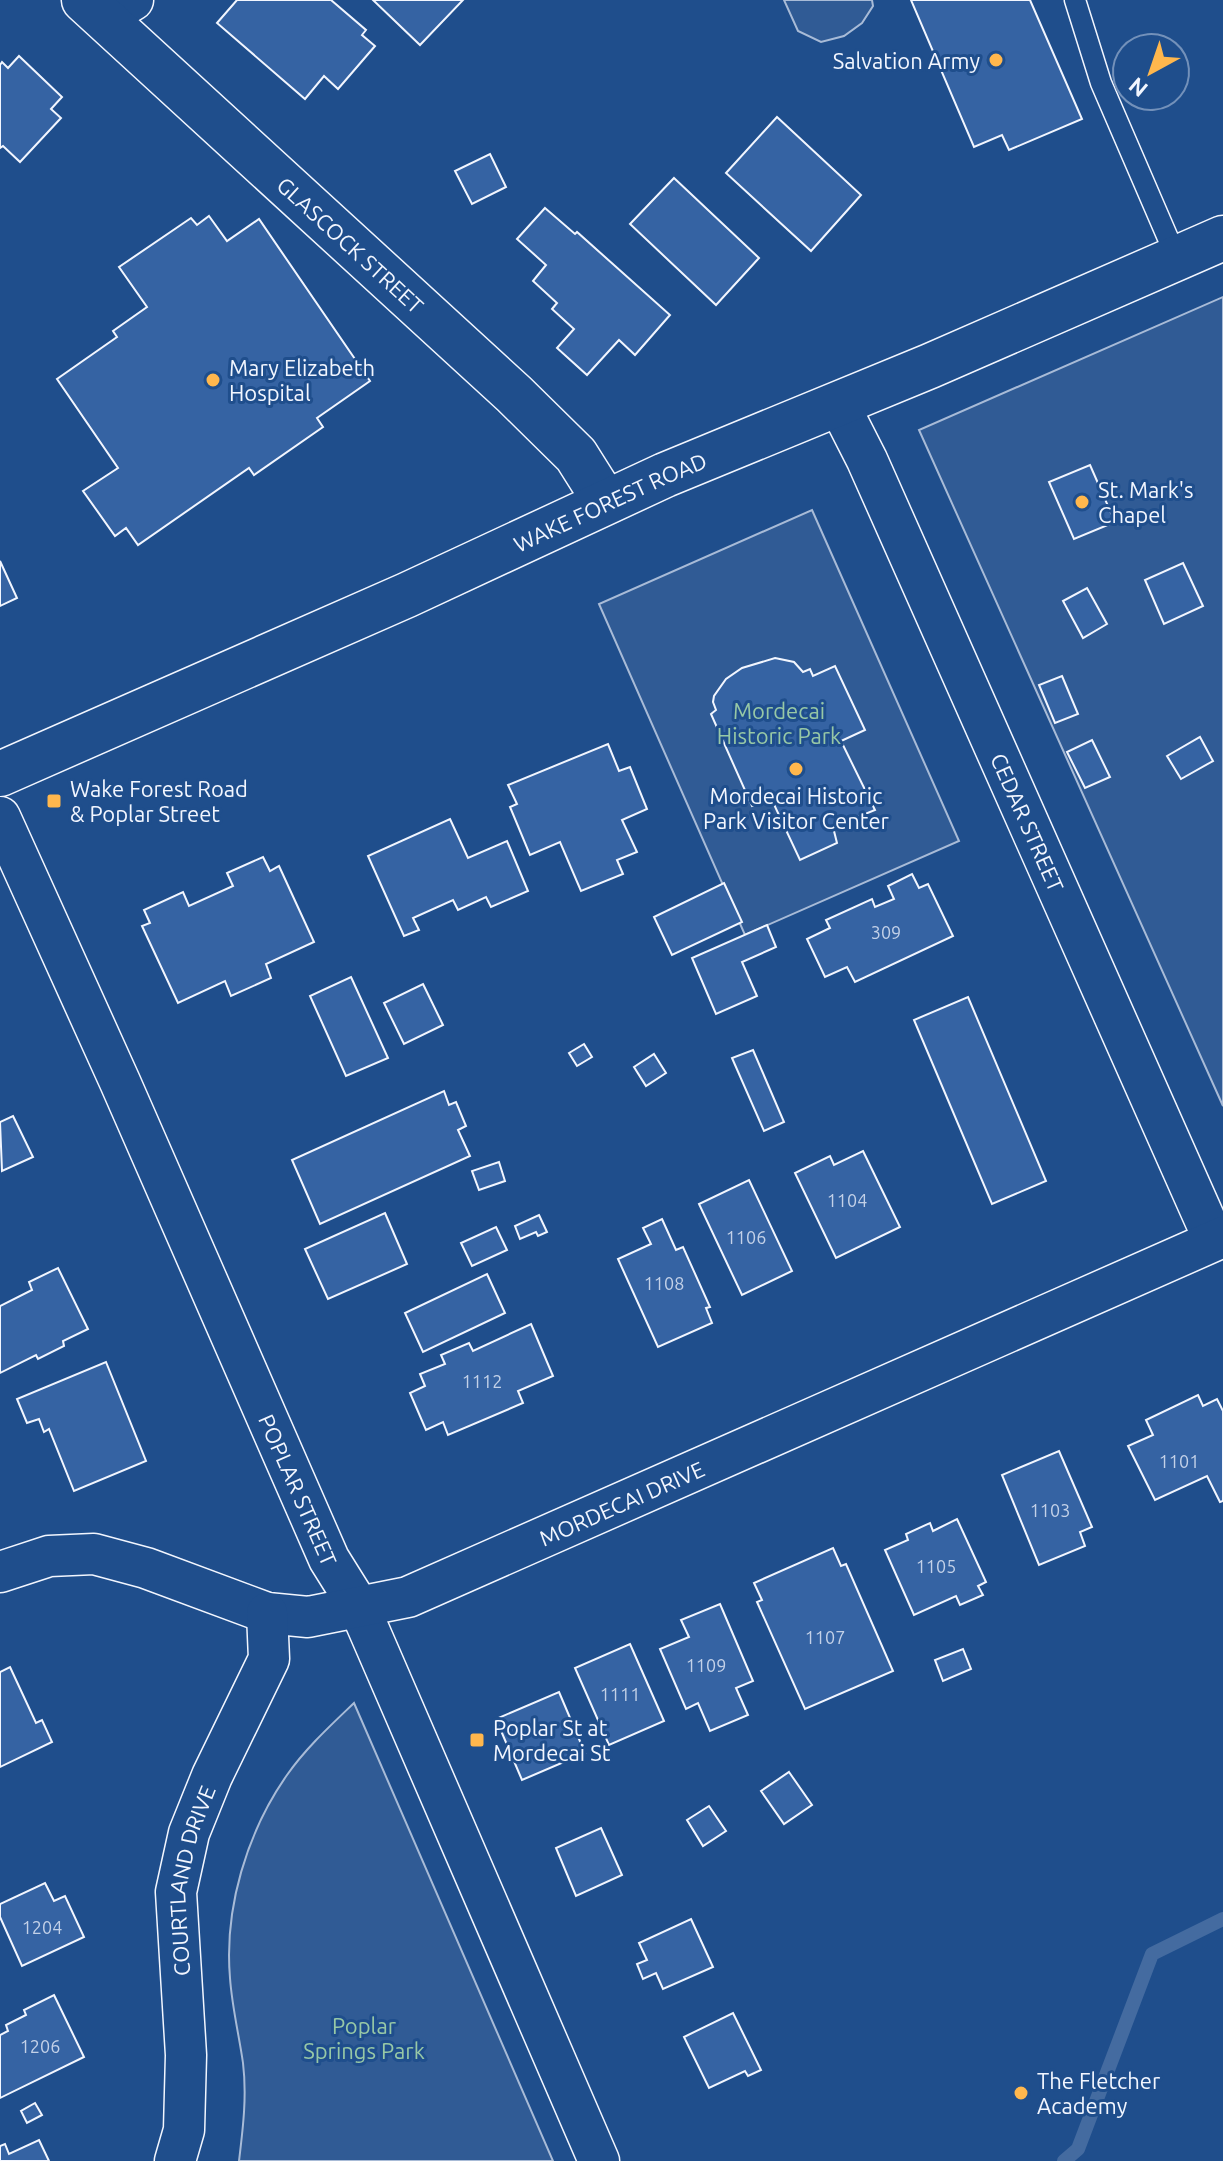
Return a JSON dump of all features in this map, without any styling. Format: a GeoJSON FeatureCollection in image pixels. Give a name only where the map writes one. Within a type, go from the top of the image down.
{"type":"FeatureCollection","features":[{"type":"Feature","properties":{"kind":"main road","name":"GLASCOCK STREET"},"geometry":{"type":"LineString","coordinates":[[107,6],[576,455],[605,501]]}},
{"type":"Feature","properties":{"kind":"main road","name":"WAKE FOREST ROAD"},"geometry":{"type":"LineString","coordinates":[[0,774],[407,595],[605,501],[839,405],[1223,238]]}},
{"type":"Feature","properties":{"kind":"street","name":"CEDAR STREET"},"geometry":{"type":"LineString","coordinates":[[839,405],[870,466],[1219,1239]]}},
{"type":"Feature","properties":{"kind":"street","name":"POPLAR STREET"},"geometry":{"type":"LineString","coordinates":[[0,817],[329,1559],[359,1607],[599,2161]]}},
{"type":"Feature","properties":{"kind":"street","name":"MORDECAI DRIVE"},"geometry":{"type":"LineString","coordinates":[[0,1572],[49,1556],[94,1554],[146,1568],[267,1613],[308,1617],[408,1597],[1219,1239]]}},
{"type":"Feature","properties":{"kind":"street","name":"COURTLAND DRIVE"},"geometry":{"type":"LineString","coordinates":[[175,2161],[184,2130],[186,2055],[176,1892],[189,1833],[212,1776],[269,1659],[267,1613]]}},
{"type":"Feature","properties":{"kind":"lane"},"geometry":{"type":"LineString","coordinates":[[1075,0],[1101,83],[1177,259]]}},
{"type":"Feature","properties":{"kind":"green space"},"geometry":{"type":"Polygon","coordinates":[[[784,0],[872,0],[873,6],[862,23],[844,36],[821,42],[798,31],[784,0]]]}},
{"type":"Feature","properties":{"kind":"green space"},"geometry":{"type":"Polygon","coordinates":[[[1223,297],[1223,1106],[919,430],[1223,297]]]}},
{"type":"Feature","properties":{"kind":"green space","name":"Mordecai Historic Park"},"geometry":{"type":"Polygon","coordinates":[[[812,510],[959,841],[745,935],[599,604],[812,510]]]}},
{"type":"Feature","properties":{"kind":"green space","name":"Poplar Springs Park"},"geometry":{"type":"Polygon","coordinates":[[[354,1703],[553,2161],[239,2161],[244,2075],[231,1989],[229,1952],[241,1872],[260,1821],[287,1775],[310,1746],[354,1703]]]}},
{"type":"Feature","properties":{"kind":"building"},"geometry":{"type":"Polygon","coordinates":[[[237,0],[331,0],[366,30],[362,35],[375,46],[338,89],[324,76],[305,99],[217,23],[237,0]]]}},
{"type":"Feature","properties":{"kind":"building"},"geometry":{"type":"Polygon","coordinates":[[[373,0],[463,0],[420,45],[373,0]]]}},
{"type":"Feature","properties":{"kind":"building","name":"Salvation Army"},"geometry":{"type":"Polygon","coordinates":[[[911,0],[1030,0],[1082,119],[1009,150],[1002,135],[974,147],[911,0]]]}},
{"type":"Feature","properties":{"kind":"building"},"geometry":{"type":"Polygon","coordinates":[[[19,56],[62,97],[51,109],[61,118],[20,162],[3,146],[0,148],[0,65],[2,62],[8,68],[19,56]]]}},
{"type":"Feature","properties":{"kind":"building"},"geometry":{"type":"Polygon","coordinates":[[[777,117],[861,195],[811,251],[726,173],[777,117]]]}},
{"type":"Feature","properties":{"kind":"building"},"geometry":{"type":"Polygon","coordinates":[[[490,154],[506,187],[472,204],[455,171],[490,154]]]}},
{"type":"Feature","properties":{"kind":"building"},"geometry":{"type":"Polygon","coordinates":[[[674,178],[759,258],[716,305],[630,224],[674,178]]]}},
{"type":"Feature","properties":{"kind":"building"},"geometry":{"type":"Polygon","coordinates":[[[545,208],[575,234],[577,232],[670,315],[635,355],[619,340],[587,375],[557,348],[574,329],[552,309],[557,303],[533,281],[546,265],[517,239],[545,208]]]}},
{"type":"Feature","properties":{"kind":"building","name":"Mary Elizabeth Hospital"},"geometry":{"type":"Polygon","coordinates":[[[209,216],[227,241],[259,219],[370,381],[317,418],[323,427],[254,475],[249,468],[138,545],[126,528],[115,536],[83,491],[118,468],[57,379],[117,337],[113,331],[147,307],[119,267],[191,218],[197,225],[209,216]]]}},
{"type":"Feature","properties":{"kind":"building","name":"St. Mark's Chapel"},"geometry":{"type":"Polygon","coordinates":[[[1090,465],[1115,522],[1074,539],[1049,482],[1090,465]]]}},
{"type":"Feature","properties":{"kind":"building"},"geometry":{"type":"Polygon","coordinates":[[[0,561],[17,598],[0,606],[0,561]]]}},
{"type":"Feature","properties":{"kind":"building"},"geometry":{"type":"Polygon","coordinates":[[[1183,563],[1203,606],[1164,624],[1145,580],[1183,563]]]}},
{"type":"Feature","properties":{"kind":"building"},"geometry":{"type":"Polygon","coordinates":[[[1087,588],[1107,624],[1083,638],[1063,601],[1087,588]]]}},
{"type":"Feature","properties":{"kind":"building","name":"Mordecai Historic Park Visitor Center"},"geometry":{"type":"Polygon","coordinates":[[[775,658],[794,662],[803,672],[810,669],[813,676],[835,666],[865,730],[841,741],[875,810],[833,827],[837,843],[800,860],[771,798],[752,806],[711,714],[716,710],[714,696],[726,679],[742,668],[775,658]]]}},
{"type":"Feature","properties":{"kind":"building"},"geometry":{"type":"Polygon","coordinates":[[[1062,676],[1078,714],[1055,723],[1039,685],[1062,676]]]}},
{"type":"Feature","properties":{"kind":"building"},"geometry":{"type":"Polygon","coordinates":[[[1200,737],[1213,761],[1181,779],[1167,756],[1200,737]]]}},
{"type":"Feature","properties":{"kind":"building"},"geometry":{"type":"Polygon","coordinates":[[[1092,740],[1110,777],[1085,788],[1067,752],[1092,740]]]}},
{"type":"Feature","properties":{"kind":"building"},"geometry":{"type":"Polygon","coordinates":[[[608,744],[619,771],[630,767],[647,809],[622,820],[637,852],[617,860],[623,874],[581,891],[560,842],[530,855],[510,807],[517,804],[508,785],[608,744]]]}},
{"type":"Feature","properties":{"kind":"building"},"geometry":{"type":"Polygon","coordinates":[[[450,819],[468,858],[507,841],[528,891],[491,907],[486,897],[458,910],[453,900],[413,918],[419,930],[404,936],[368,856],[450,819]]]}},
{"type":"Feature","properties":{"kind":"building"},"geometry":{"type":"Polygon","coordinates":[[[263,857],[270,871],[279,866],[314,942],[266,964],[271,978],[231,996],[225,981],[178,1003],[142,926],[150,923],[144,910],[183,892],[189,906],[233,886],[227,873],[263,857]]]}},
{"type":"Feature","properties":{"kind":"building"},"geometry":{"type":"Polygon","coordinates":[[[912,874],[919,888],[928,884],[953,936],[855,982],[847,967],[825,977],[807,939],[830,928],[826,920],[872,899],[875,907],[894,899],[888,886],[912,874]]]}},
{"type":"Feature","properties":{"kind":"building"},"geometry":{"type":"Polygon","coordinates":[[[724,883],[742,922],[672,955],[654,917],[724,883]]]}},
{"type":"Feature","properties":{"kind":"building"},"geometry":{"type":"Polygon","coordinates":[[[767,925],[776,947],[742,962],[757,996],[716,1014],[692,958],[767,925]]]}},
{"type":"Feature","properties":{"kind":"building"},"geometry":{"type":"Polygon","coordinates":[[[351,977],[388,1058],[346,1076],[310,996],[351,977]]]}},
{"type":"Feature","properties":{"kind":"building"},"geometry":{"type":"Polygon","coordinates":[[[423,984],[443,1025],[404,1044],[384,1003],[423,984]]]}},
{"type":"Feature","properties":{"kind":"building"},"geometry":{"type":"Polygon","coordinates":[[[968,997],[1046,1181],[992,1204],[914,1020],[968,997]]]}},
{"type":"Feature","properties":{"kind":"building"},"geometry":{"type":"Polygon","coordinates":[[[584,1044],[592,1057],[577,1066],[569,1053],[584,1044]]]}},
{"type":"Feature","properties":{"kind":"building"},"geometry":{"type":"Polygon","coordinates":[[[753,1050],[784,1122],[764,1131],[732,1058],[753,1050]]]}},
{"type":"Feature","properties":{"kind":"building"},"geometry":{"type":"Polygon","coordinates":[[[654,1054],[666,1073],[646,1086],[634,1067],[654,1054]]]}},
{"type":"Feature","properties":{"kind":"building"},"geometry":{"type":"Polygon","coordinates":[[[444,1091],[449,1105],[456,1102],[466,1126],[458,1130],[470,1156],[320,1224],[292,1160],[444,1091]]]}},
{"type":"Feature","properties":{"kind":"building"},"geometry":{"type":"Polygon","coordinates":[[[13,1116],[33,1157],[2,1171],[0,1122],[13,1116]]]}},
{"type":"Feature","properties":{"kind":"building"},"geometry":{"type":"Polygon","coordinates":[[[863,1151],[900,1227],[836,1258],[795,1173],[830,1156],[834,1165],[863,1151]]]}},
{"type":"Feature","properties":{"kind":"building"},"geometry":{"type":"Polygon","coordinates":[[[499,1162],[505,1181],[479,1190],[472,1171],[499,1162]]]}},
{"type":"Feature","properties":{"kind":"building"},"geometry":{"type":"Polygon","coordinates":[[[749,1180],[792,1271],[742,1295],[699,1204],[749,1180]]]}},
{"type":"Feature","properties":{"kind":"building"},"geometry":{"type":"Polygon","coordinates":[[[385,1213],[407,1264],[328,1299],[305,1249],[385,1213]]]}},
{"type":"Feature","properties":{"kind":"building"},"geometry":{"type":"Polygon","coordinates":[[[539,1215],[547,1232],[538,1236],[536,1232],[520,1239],[515,1226],[539,1215]]]}},
{"type":"Feature","properties":{"kind":"building"},"geometry":{"type":"Polygon","coordinates":[[[662,1219],[676,1250],[683,1247],[710,1307],[706,1308],[712,1323],[658,1347],[618,1259],[651,1244],[643,1228],[662,1219]]]}},
{"type":"Feature","properties":{"kind":"building"},"geometry":{"type":"Polygon","coordinates":[[[496,1227],[507,1250],[472,1266],[461,1243],[496,1227]]]}},
{"type":"Feature","properties":{"kind":"building"},"geometry":{"type":"Polygon","coordinates":[[[58,1268],[88,1329],[63,1341],[64,1346],[38,1359],[36,1355],[0,1373],[0,1306],[32,1290],[29,1282],[58,1268]]]}},
{"type":"Feature","properties":{"kind":"building"},"geometry":{"type":"Polygon","coordinates":[[[487,1274],[505,1313],[423,1352],[405,1313],[487,1274]]]}},
{"type":"Feature","properties":{"kind":"building"},"geometry":{"type":"Polygon","coordinates":[[[531,1324],[553,1376],[518,1391],[523,1403],[448,1435],[443,1422],[426,1430],[410,1393],[425,1386],[420,1374],[445,1364],[441,1355],[469,1343],[473,1351],[531,1324]]]}},
{"type":"Feature","properties":{"kind":"building"},"geometry":{"type":"Polygon","coordinates":[[[106,1362],[146,1461],[74,1491],[49,1429],[44,1432],[39,1419],[27,1423],[17,1399],[106,1362]]]}},
{"type":"Feature","properties":{"kind":"building"},"geometry":{"type":"Polygon","coordinates":[[[1198,1395],[1203,1406],[1217,1399],[1223,1411],[1223,1501],[1220,1502],[1207,1476],[1155,1500],[1128,1446],[1153,1435],[1146,1420],[1198,1395]]]}},
{"type":"Feature","properties":{"kind":"building"},"geometry":{"type":"Polygon","coordinates":[[[1059,1451],[1092,1527],[1080,1532],[1085,1546],[1039,1565],[1002,1475],[1059,1451]]]}},
{"type":"Feature","properties":{"kind":"building"},"geometry":{"type":"Polygon","coordinates":[[[957,1519],[986,1582],[978,1586],[983,1595],[960,1605],[956,1596],[914,1615],[885,1550],[908,1540],[906,1534],[930,1523],[933,1531],[957,1519]]]}},
{"type":"Feature","properties":{"kind":"building"},"geometry":{"type":"Polygon","coordinates":[[[833,1548],[841,1566],[846,1564],[893,1671],[805,1709],[757,1602],[762,1600],[754,1583],[833,1548]]]}},
{"type":"Feature","properties":{"kind":"building"},"geometry":{"type":"Polygon","coordinates":[[[720,1604],[753,1681],[736,1688],[748,1715],[710,1731],[698,1703],[686,1709],[660,1649],[689,1637],[681,1620],[720,1604]]]}},
{"type":"Feature","properties":{"kind":"building"},"geometry":{"type":"Polygon","coordinates":[[[630,1644],[664,1721],[609,1745],[575,1668],[630,1644]]]}},
{"type":"Feature","properties":{"kind":"building"},"geometry":{"type":"Polygon","coordinates":[[[963,1649],[971,1669],[943,1681],[935,1660],[963,1649]]]}},
{"type":"Feature","properties":{"kind":"building"},"geometry":{"type":"Polygon","coordinates":[[[10,1667],[36,1723],[42,1720],[52,1742],[0,1767],[0,1672],[10,1667]]]}},
{"type":"Feature","properties":{"kind":"building"},"geometry":{"type":"Polygon","coordinates":[[[559,1692],[585,1753],[522,1780],[496,1719],[559,1692]]]}},
{"type":"Feature","properties":{"kind":"building"},"geometry":{"type":"Polygon","coordinates":[[[789,1772],[812,1805],[784,1824],[761,1791],[789,1772]]]}},
{"type":"Feature","properties":{"kind":"building"},"geometry":{"type":"Polygon","coordinates":[[[709,1806],[726,1831],[703,1846],[687,1820],[709,1806]]]}},
{"type":"Feature","properties":{"kind":"building"},"geometry":{"type":"Polygon","coordinates":[[[601,1828],[622,1875],[576,1896],[556,1848],[601,1828]]]}},
{"type":"Feature","properties":{"kind":"building"},"geometry":{"type":"Polygon","coordinates":[[[45,1883],[54,1901],[65,1896],[84,1937],[22,1966],[0,1917],[0,1904],[45,1883]]]}},
{"type":"Feature","properties":{"kind":"building"},"geometry":{"type":"Polygon","coordinates":[[[691,1919],[713,1967],[663,1989],[656,1973],[643,1979],[637,1964],[647,1960],[639,1943],[691,1919]]]}},
{"type":"Feature","properties":{"kind":"building"},"geometry":{"type":"Polygon","coordinates":[[[54,1995],[84,2057],[0,2098],[0,2035],[8,2031],[6,2025],[26,2015],[24,2010],[54,1995]]]}},
{"type":"Feature","properties":{"kind":"building"},"geometry":{"type":"Polygon","coordinates":[[[733,2013],[761,2070],[748,2076],[745,2071],[709,2088],[684,2037],[733,2013]]]}},
{"type":"Feature","properties":{"kind":"building"},"geometry":{"type":"Polygon","coordinates":[[[35,2103],[42,2115],[27,2123],[21,2111],[35,2103]]]}},
{"type":"Feature","properties":{"kind":"building"},"geometry":{"type":"Polygon","coordinates":[[[39,2140],[49,2161],[0,2161],[0,2146],[5,2144],[9,2154],[39,2140]]]}},
{"type":"Feature","properties":{"kind":"waterway"},"geometry":{"type":"LineString","coordinates":[[1064,2161],[1078,2149],[1152,1954],[1223,1919]]}},
{"type":"Feature","properties":{"kind":"place","name":"Salvation Army"},"geometry":{"type":"Point","coordinates":[996,60]}},
{"type":"Feature","properties":{"kind":"place","name":"Mary Elizabeth Hospital"},"geometry":{"type":"Point","coordinates":[213,380]}},
{"type":"Feature","properties":{"kind":"place","name":"St. Mark's Chapel"},"geometry":{"type":"Point","coordinates":[1082,502]}},
{"type":"Feature","properties":{"kind":"place","name":"Mordecai Historic Park Visitor Center"},"geometry":{"type":"Point","coordinates":[796,769]}},
{"type":"Feature","properties":{"kind":"place","name":"Wake Forest Road & Poplar Street"},"geometry":{"type":"Point","coordinates":[54,801]}},
{"type":"Feature","properties":{"kind":"place","name":"Poplar St at Mordecai St"},"geometry":{"type":"Point","coordinates":[477,1740]}},
{"type":"Feature","properties":{"kind":"place","name":"The Fletcher Academy"},"geometry":{"type":"Point","coordinates":[1021,2093]}}]}
